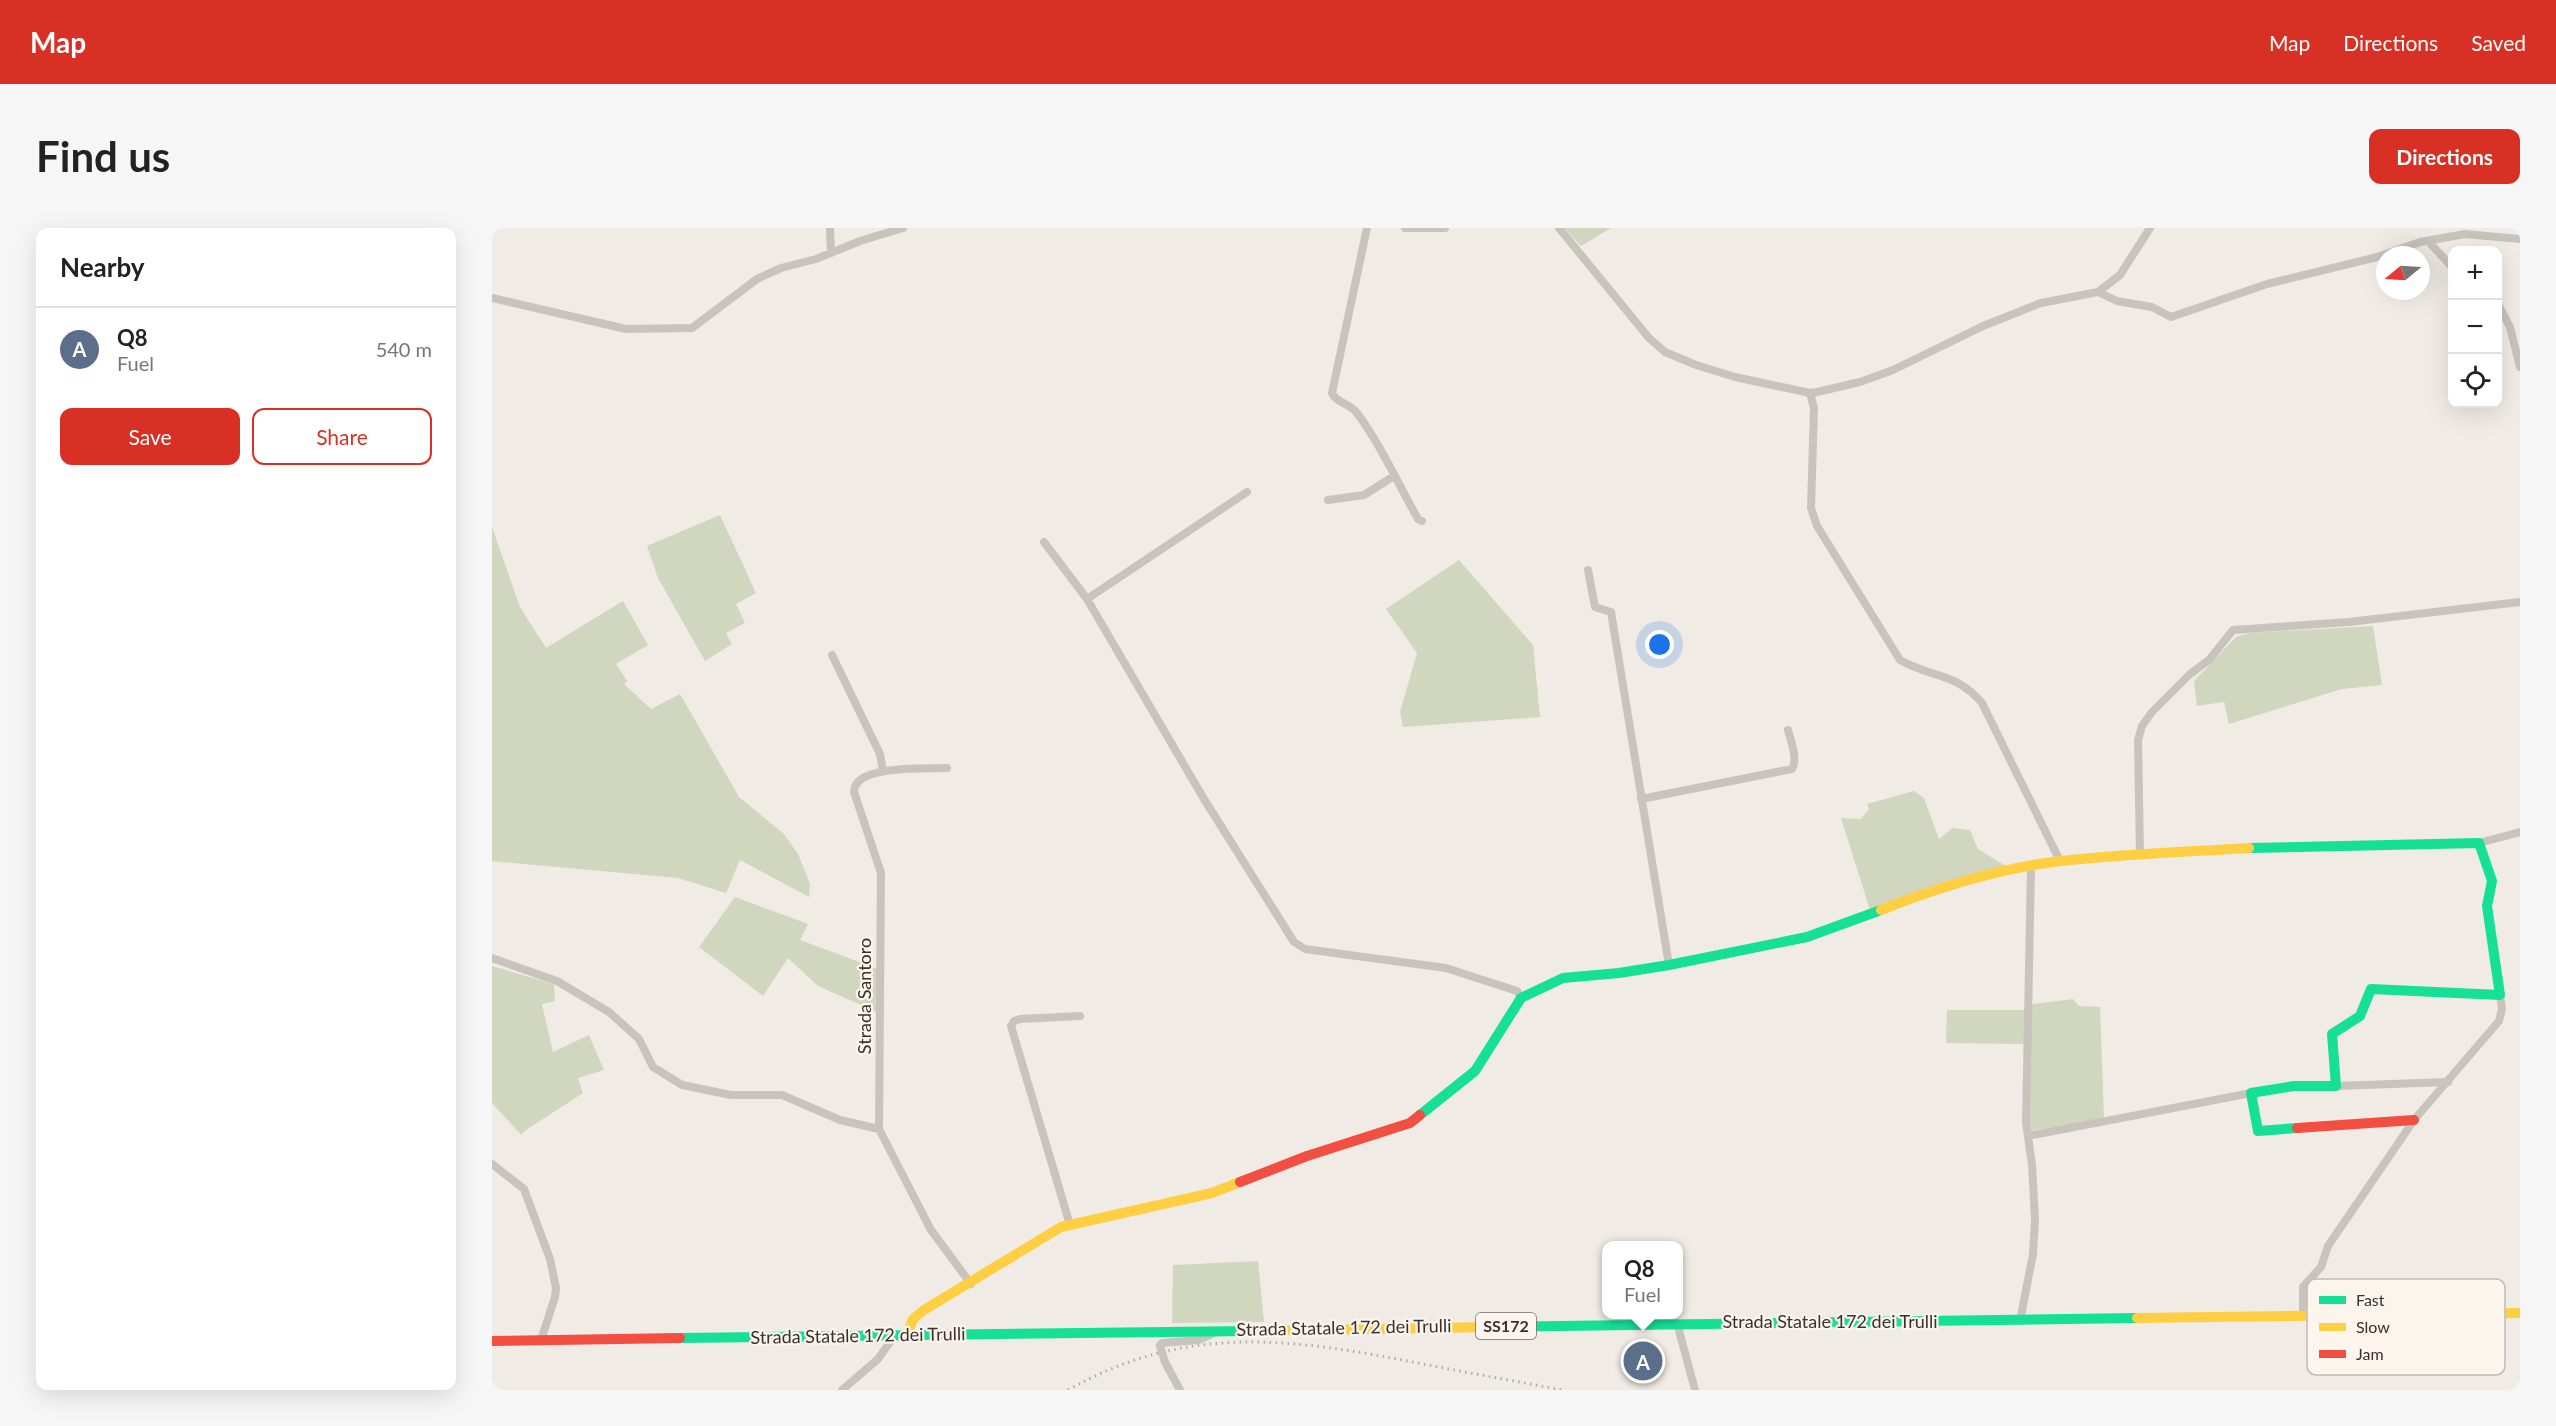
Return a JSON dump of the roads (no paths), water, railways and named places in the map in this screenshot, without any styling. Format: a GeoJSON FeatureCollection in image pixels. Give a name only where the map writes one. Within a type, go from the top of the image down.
{"type":"FeatureCollection","features":[{"type":"Feature","properties":{"kind":"street"},"geometry":{"type":"LineString","coordinates":[[831,228],[831,253]]}},
{"type":"Feature","properties":{"kind":"street"},"geometry":{"type":"LineString","coordinates":[[492,298],[626,329],[692,328],[757,279],[781,268],[796,265],[903,228]]}},
{"type":"Feature","properties":{"kind":"street"},"geometry":{"type":"LineString","coordinates":[[1367,228],[1332,393],[1335,399],[1355,409],[1418,519],[1422,521]]}},
{"type":"Feature","properties":{"kind":"street"},"geometry":{"type":"LineString","coordinates":[[1405,228],[1445,228]]}},
{"type":"Feature","properties":{"kind":"street"},"geometry":{"type":"LineString","coordinates":[[1559,228],[1649,338],[1665,352],[1696,365],[1735,377],[1810,393],[1860,382],[1893,370],[1983,326],[2041,303],[2098,292],[2120,275],[2150,228]]}},
{"type":"Feature","properties":{"kind":"street"},"geometry":{"type":"LineString","coordinates":[[2098,292],[2117,301],[2143,304],[2170,317],[2267,284],[2377,257],[2428,241],[2465,234],[2520,239]]}},
{"type":"Feature","properties":{"kind":"street"},"geometry":{"type":"LineString","coordinates":[[2428,241],[2448,263]]}},
{"type":"Feature","properties":{"kind":"street"},"geometry":{"type":"LineString","coordinates":[[2502,312],[2510,327],[2520,367]]}},
{"type":"Feature","properties":{"kind":"street"},"geometry":{"type":"LineString","coordinates":[[1810,393],[1814,408],[1811,508],[1817,526],[1900,660],[1912,667],[1955,680],[1971,690],[1982,704],[2060,861]]}},
{"type":"Feature","properties":{"kind":"street"},"geometry":{"type":"LineString","coordinates":[[1328,500],[1364,495],[1394,476]]}},
{"type":"Feature","properties":{"kind":"street"},"geometry":{"type":"LineString","coordinates":[[1087,599],[1247,492]]}},
{"type":"Feature","properties":{"kind":"street"},"geometry":{"type":"LineString","coordinates":[[1044,542],[1087,599],[1204,799],[1297,945],[1305,949],[1446,968],[1517,991],[1521,998]]}},
{"type":"Feature","properties":{"kind":"street"},"geometry":{"type":"LineString","coordinates":[[1588,570],[1595,607],[1611,612],[1669,965]]}},
{"type":"Feature","properties":{"kind":"street"},"geometry":{"type":"LineString","coordinates":[[2140,855],[2138,740],[2142,726],[2152,712],[2190,674],[2209,660],[2234,630],[2349,622],[2520,602]]}},
{"type":"Feature","properties":{"kind":"street"},"geometry":{"type":"LineString","coordinates":[[832,656],[880,754],[883,771]]}},
{"type":"Feature","properties":{"kind":"street"},"geometry":{"type":"LineString","coordinates":[[1641,799],[1792,769],[1795,764],[1788,730]]}},
{"type":"Feature","properties":{"kind":"street","name":"Strada Santoro"},"geometry":{"type":"LineString","coordinates":[[947,768],[883,771],[863,778],[854,787],[881,873],[879,1129],[930,1230],[971,1284]]}},
{"type":"Feature","properties":{"kind":"street"},"geometry":{"type":"LineString","coordinates":[[907,1335],[914,1319],[924,1310],[971,1284],[1033,1242],[1061,1227],[1212,1193],[1307,1156],[1410,1123],[1475,1071],[1521,998],[1563,978],[1619,973],[1669,965],[1807,937],[1933,889],[1986,875],[2060,861],[2270,846],[2479,843],[2520,832]]}},
{"type":"Feature","properties":{"kind":"street"},"geometry":{"type":"LineString","coordinates":[[2310,1279],[2321,1267],[2328,1246],[2414,1120],[2499,1021],[2502,1009],[2487,906],[2492,880],[2479,843]]}},
{"type":"Feature","properties":{"kind":"street"},"geometry":{"type":"LineString","coordinates":[[2020,1321],[2033,1254],[2034,1208],[2026,1122],[2031,867]]}},
{"type":"Feature","properties":{"kind":"street"},"geometry":{"type":"LineString","coordinates":[[492,958],[557,981],[609,1012],[639,1039],[653,1067],[682,1085],[731,1095],[782,1095],[840,1120],[879,1129]]}},
{"type":"Feature","properties":{"kind":"street"},"geometry":{"type":"LineString","coordinates":[[2336,1086],[2332,1034],[2335,1030],[2359,1018],[2371,989],[2500,995]]}},
{"type":"Feature","properties":{"kind":"street"},"geometry":{"type":"LineString","coordinates":[[1070,1225],[1011,1026],[1020,1019],[1080,1016]]}},
{"type":"Feature","properties":{"kind":"street"},"geometry":{"type":"LineString","coordinates":[[2028,1136],[2294,1086],[2448,1082]]}},
{"type":"Feature","properties":{"kind":"street"},"geometry":{"type":"LineString","coordinates":[[2251,1093],[2258,1131],[2414,1120]]}},
{"type":"Feature","properties":{"kind":"street"},"geometry":{"type":"LineString","coordinates":[[492,1164],[524,1189],[550,1259],[556,1288],[555,1297],[541,1340]]}},
{"type":"Feature","properties":{"kind":"street"},"geometry":{"type":"LineString","coordinates":[[2303,1315],[2303,1287],[2307,1283]]}},
{"type":"Feature","properties":{"kind":"street","name":"Strada Statale 172 dei Trulli"},"geometry":{"type":"LineString","coordinates":[[2505,1313],[2520,1313]]}},
{"type":"Feature","properties":{"kind":"street","name":"Strada Statale 172 dei Trulli"},"geometry":{"type":"LineString","coordinates":[[492,1341],[1677,1323],[2020,1321],[2307,1315]]}},
{"type":"Feature","properties":{"kind":"street"},"geometry":{"type":"LineString","coordinates":[[1677,1323],[1695,1390]]}},
{"type":"Feature","properties":{"kind":"street"},"geometry":{"type":"LineString","coordinates":[[1180,1390],[1165,1362],[1160,1346],[1162,1343],[1199,1340],[1218,1330]]}},
{"type":"Feature","properties":{"kind":"street"},"geometry":{"type":"LineString","coordinates":[[842,1390],[878,1359],[895,1335]]}},
{"type":"Feature","properties":{"kind":"railway"},"geometry":{"type":"LineString","coordinates":[[1068,1390],[1112,1368],[1156,1354],[1199,1345],[1242,1342],[1286,1343],[1330,1348],[1562,1390]]}},
{"type":"Feature","properties":{"kind":"place","name":"Q8"},"geometry":{"type":"Point","coordinates":[1643,1361]}}]}
